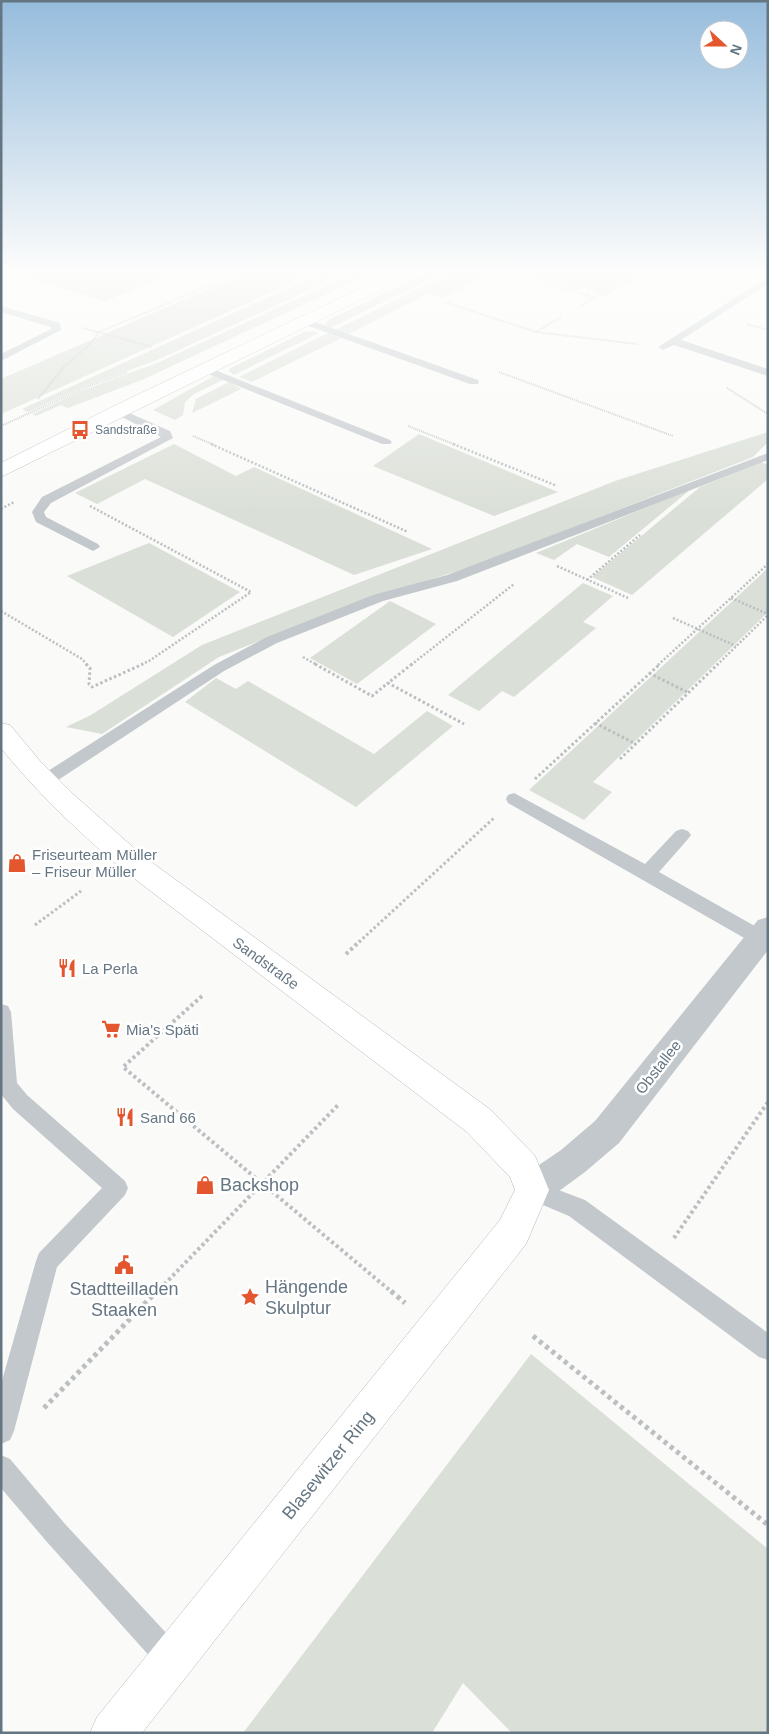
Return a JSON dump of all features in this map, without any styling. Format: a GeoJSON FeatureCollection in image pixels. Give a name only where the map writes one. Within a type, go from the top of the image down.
{"type":"FeatureCollection","features":[{"type":"Feature","properties":{"kind":"street"},"geometry":{"type":"LineString","coordinates":[[1,471],[118,411],[240,352]]}},
{"type":"Feature","properties":{"kind":"street","name":"Sandstraße"},"geometry":{"type":"LineString","coordinates":[[5,741],[44,782],[100,835],[134,863],[479,1121],[523,1167],[532,1190]]}},
{"type":"Feature","properties":{"kind":"street","name":"Obstallee"},"geometry":{"type":"LineString","coordinates":[[532,1190],[574,1161],[607,1132],[764,933]]}},
{"type":"Feature","properties":{"kind":"street","name":"Blasewitzer Ring"},"geometry":{"type":"LineString","coordinates":[[113,1733],[513,1232],[532,1190]]}},
{"type":"Feature","properties":{"kind":"lane"},"geometry":{"type":"LineString","coordinates":[[1,358],[13,352]]}},
{"type":"Feature","properties":{"kind":"lane"},"geometry":{"type":"LineString","coordinates":[[390,352],[474,382]]}},
{"type":"Feature","properties":{"kind":"lane"},"geometry":{"type":"LineString","coordinates":[[705,352],[768,373]]}},
{"type":"Feature","properties":{"kind":"lane"},"geometry":{"type":"LineString","coordinates":[[205,369],[386,442]]}},
{"type":"Feature","properties":{"kind":"lane"},"geometry":{"type":"LineString","coordinates":[[93,547],[40,519],[38,512],[46,500],[167,438],[166,433],[118,411]]}},
{"type":"Feature","properties":{"kind":"lane"},"geometry":{"type":"LineString","coordinates":[[44,782],[218,668],[272,640],[378,598],[452,578],[768,456]]}},
{"type":"Feature","properties":{"kind":"lane"},"geometry":{"type":"LineString","coordinates":[[514,799],[647,873],[764,933]]}},
{"type":"Feature","properties":{"kind":"lane"},"geometry":{"type":"LineString","coordinates":[[647,873],[682,835]]}},
{"type":"Feature","properties":{"kind":"lane"},"geometry":{"type":"LineString","coordinates":[[1,1012],[7,1086],[20,1102],[117,1188],[47,1261],[1,1431]]}},
{"type":"Feature","properties":{"kind":"lane"},"geometry":{"type":"LineString","coordinates":[[532,1190],[577,1208],[768,1348]]}},
{"type":"Feature","properties":{"kind":"lane"},"geometry":{"type":"LineString","coordinates":[[1,1468],[172,1660]]}},
{"type":"Feature","properties":{"kind":"path"},"geometry":{"type":"LineString","coordinates":[[38,399],[63,368],[80,352]]}},
{"type":"Feature","properties":{"kind":"path"},"geometry":{"type":"LineString","coordinates":[[499,372],[672,436]]}},
{"type":"Feature","properties":{"kind":"path"},"geometry":{"type":"LineString","coordinates":[[404,424],[557,486]]}},
{"type":"Feature","properties":{"kind":"path"},"geometry":{"type":"LineString","coordinates":[[190,434],[408,532]]}},
{"type":"Feature","properties":{"kind":"path"},"geometry":{"type":"LineString","coordinates":[[1,611],[82,659],[90,668],[89,684],[92,687],[149,661],[251,592],[62,492]]}},
{"type":"Feature","properties":{"kind":"path"},"geometry":{"type":"LineString","coordinates":[[522,551],[628,598]]}},
{"type":"Feature","properties":{"kind":"path"},"geometry":{"type":"LineString","coordinates":[[272,640],[372,696],[520,580],[487,564]]}},
{"type":"Feature","properties":{"kind":"path"},"geometry":{"type":"LineString","coordinates":[[346,954],[768,564]]}},
{"type":"Feature","properties":{"kind":"path"},"geometry":{"type":"LineString","coordinates":[[620,760],[768,615],[731,598]]}},
{"type":"Feature","properties":{"kind":"path"},"geometry":{"type":"LineString","coordinates":[[673,618],[736,646]]}},
{"type":"Feature","properties":{"kind":"path"},"geometry":{"type":"LineString","coordinates":[[649,673],[688,693]]}},
{"type":"Feature","properties":{"kind":"path"},"geometry":{"type":"LineString","coordinates":[[388,683],[464,724]]}},
{"type":"Feature","properties":{"kind":"path"},"geometry":{"type":"LineString","coordinates":[[595,723],[636,744]]}},
{"type":"Feature","properties":{"kind":"path"},"geometry":{"type":"LineString","coordinates":[[35,925],[81,891]]}},
{"type":"Feature","properties":{"kind":"path"},"geometry":{"type":"LineString","coordinates":[[202,996],[123,1067],[436,1330]]}},
{"type":"Feature","properties":{"kind":"path"},"geometry":{"type":"LineString","coordinates":[[655,1266],[768,1102]]}},
{"type":"Feature","properties":{"kind":"path"},"geometry":{"type":"LineString","coordinates":[[36,1416],[339,1104]]}},
{"type":"Feature","properties":{"kind":"path"},"geometry":{"type":"LineString","coordinates":[[533,1336],[768,1525]]}},
{"type":"Feature","properties":{"kind":"shaded area"},"geometry":{"type":"Polygon","coordinates":[[[63,352],[139,352],[1,414],[1,379],[63,352]]]}},
{"type":"Feature","properties":{"kind":"shaded area"},"geometry":{"type":"Polygon","coordinates":[[[148,352],[175,352],[88,385],[28,412],[22,409],[148,352]]]}},
{"type":"Feature","properties":{"kind":"shaded area"},"geometry":{"type":"Polygon","coordinates":[[[181,352],[202,352],[144,379],[68,408],[61,405],[36,416],[32,414],[81,391],[157,363],[181,352]]]}},
{"type":"Feature","properties":{"kind":"shaded area"},"geometry":{"type":"Polygon","coordinates":[[[264,352],[281,352],[234,375],[229,369],[264,352]]]}},
{"type":"Feature","properties":{"kind":"shaded area"},"geometry":{"type":"Polygon","coordinates":[[[290,352],[313,352],[252,382],[239,377],[290,352]]]}},
{"type":"Feature","properties":{"kind":"shaded area"},"geometry":{"type":"Polygon","coordinates":[[[214,376],[225,379],[194,394],[185,402],[183,415],[175,420],[153,410],[214,376]]]}},
{"type":"Feature","properties":{"kind":"shaded area"},"geometry":{"type":"Polygon","coordinates":[[[229,382],[241,389],[192,413],[196,399],[229,382]]]}},
{"type":"Feature","properties":{"kind":"shaded area"},"geometry":{"type":"Polygon","coordinates":[[[768,432],[768,442],[753,457],[482,563],[347,606],[219,657],[102,734],[66,727],[91,715],[202,645],[615,481],[768,432]]]}},
{"type":"Feature","properties":{"kind":"shaded area"},"geometry":{"type":"Polygon","coordinates":[[[419,434],[558,492],[494,516],[373,466],[419,434]]]}},
{"type":"Feature","properties":{"kind":"shaded area"},"geometry":{"type":"Polygon","coordinates":[[[174,444],[236,476],[254,467],[432,549],[354,575],[145,479],[97,504],[75,493],[174,444]]]}},
{"type":"Feature","properties":{"kind":"shaded area"},"geometry":{"type":"Polygon","coordinates":[[[761,462],[768,465],[768,479],[632,595],[592,577],[700,487],[761,462]]]}},
{"type":"Feature","properties":{"kind":"shaded area"},"geometry":{"type":"Polygon","coordinates":[[[691,489],[609,557],[577,544],[554,560],[536,553],[691,489]]]}},
{"type":"Feature","properties":{"kind":"shaded area"},"geometry":{"type":"Polygon","coordinates":[[[149,543],[240,592],[173,637],[67,576],[149,543]]]}},
{"type":"Feature","properties":{"kind":"shaded area"},"geometry":{"type":"Polygon","coordinates":[[[768,568],[768,612],[593,782],[612,792],[584,820],[529,790],[768,568]]]}},
{"type":"Feature","properties":{"kind":"shaded area"},"geometry":{"type":"Polygon","coordinates":[[[583,583],[613,596],[583,622],[596,628],[514,697],[502,691],[479,711],[448,695],[583,583]]]}},
{"type":"Feature","properties":{"kind":"shaded area"},"geometry":{"type":"Polygon","coordinates":[[[390,601],[436,624],[357,684],[310,658],[390,601]]]}},
{"type":"Feature","properties":{"kind":"shaded area"},"geometry":{"type":"Polygon","coordinates":[[[216,678],[236,689],[248,681],[374,754],[427,711],[453,726],[356,807],[185,702],[216,678]]]}},
{"type":"Feature","properties":{"kind":"shaded area"},"geometry":{"type":"Polygon","coordinates":[[[531,1354],[768,1549],[768,1733],[512,1733],[463,1683],[432,1733],[243,1733],[531,1354]]]}},
{"type":"Feature","properties":{"kind":"place","name":"Sandstraße"},"geometry":{"type":"Point","coordinates":[80,430]}},
{"type":"Feature","properties":{"kind":"place","name":"Friseurteam Müller – Friseur Müller"},"geometry":{"type":"Point","coordinates":[17,863]}},
{"type":"Feature","properties":{"kind":"place","name":"La Perla"},"geometry":{"type":"Point","coordinates":[67,968]}},
{"type":"Feature","properties":{"kind":"place","name":"Mia's Späti"},"geometry":{"type":"Point","coordinates":[111,1029]}},
{"type":"Feature","properties":{"kind":"place","name":"Sand 66"},"geometry":{"type":"Point","coordinates":[125,1117]}},
{"type":"Feature","properties":{"kind":"place","name":"Backshop"},"geometry":{"type":"Point","coordinates":[205,1185]}},
{"type":"Feature","properties":{"kind":"place","name":"Stadtteilladen Staaken"},"geometry":{"type":"Point","coordinates":[124,1265]}},
{"type":"Feature","properties":{"kind":"place","name":"Hängende Skulptur"},"geometry":{"type":"Point","coordinates":[250,1297]}}]}
